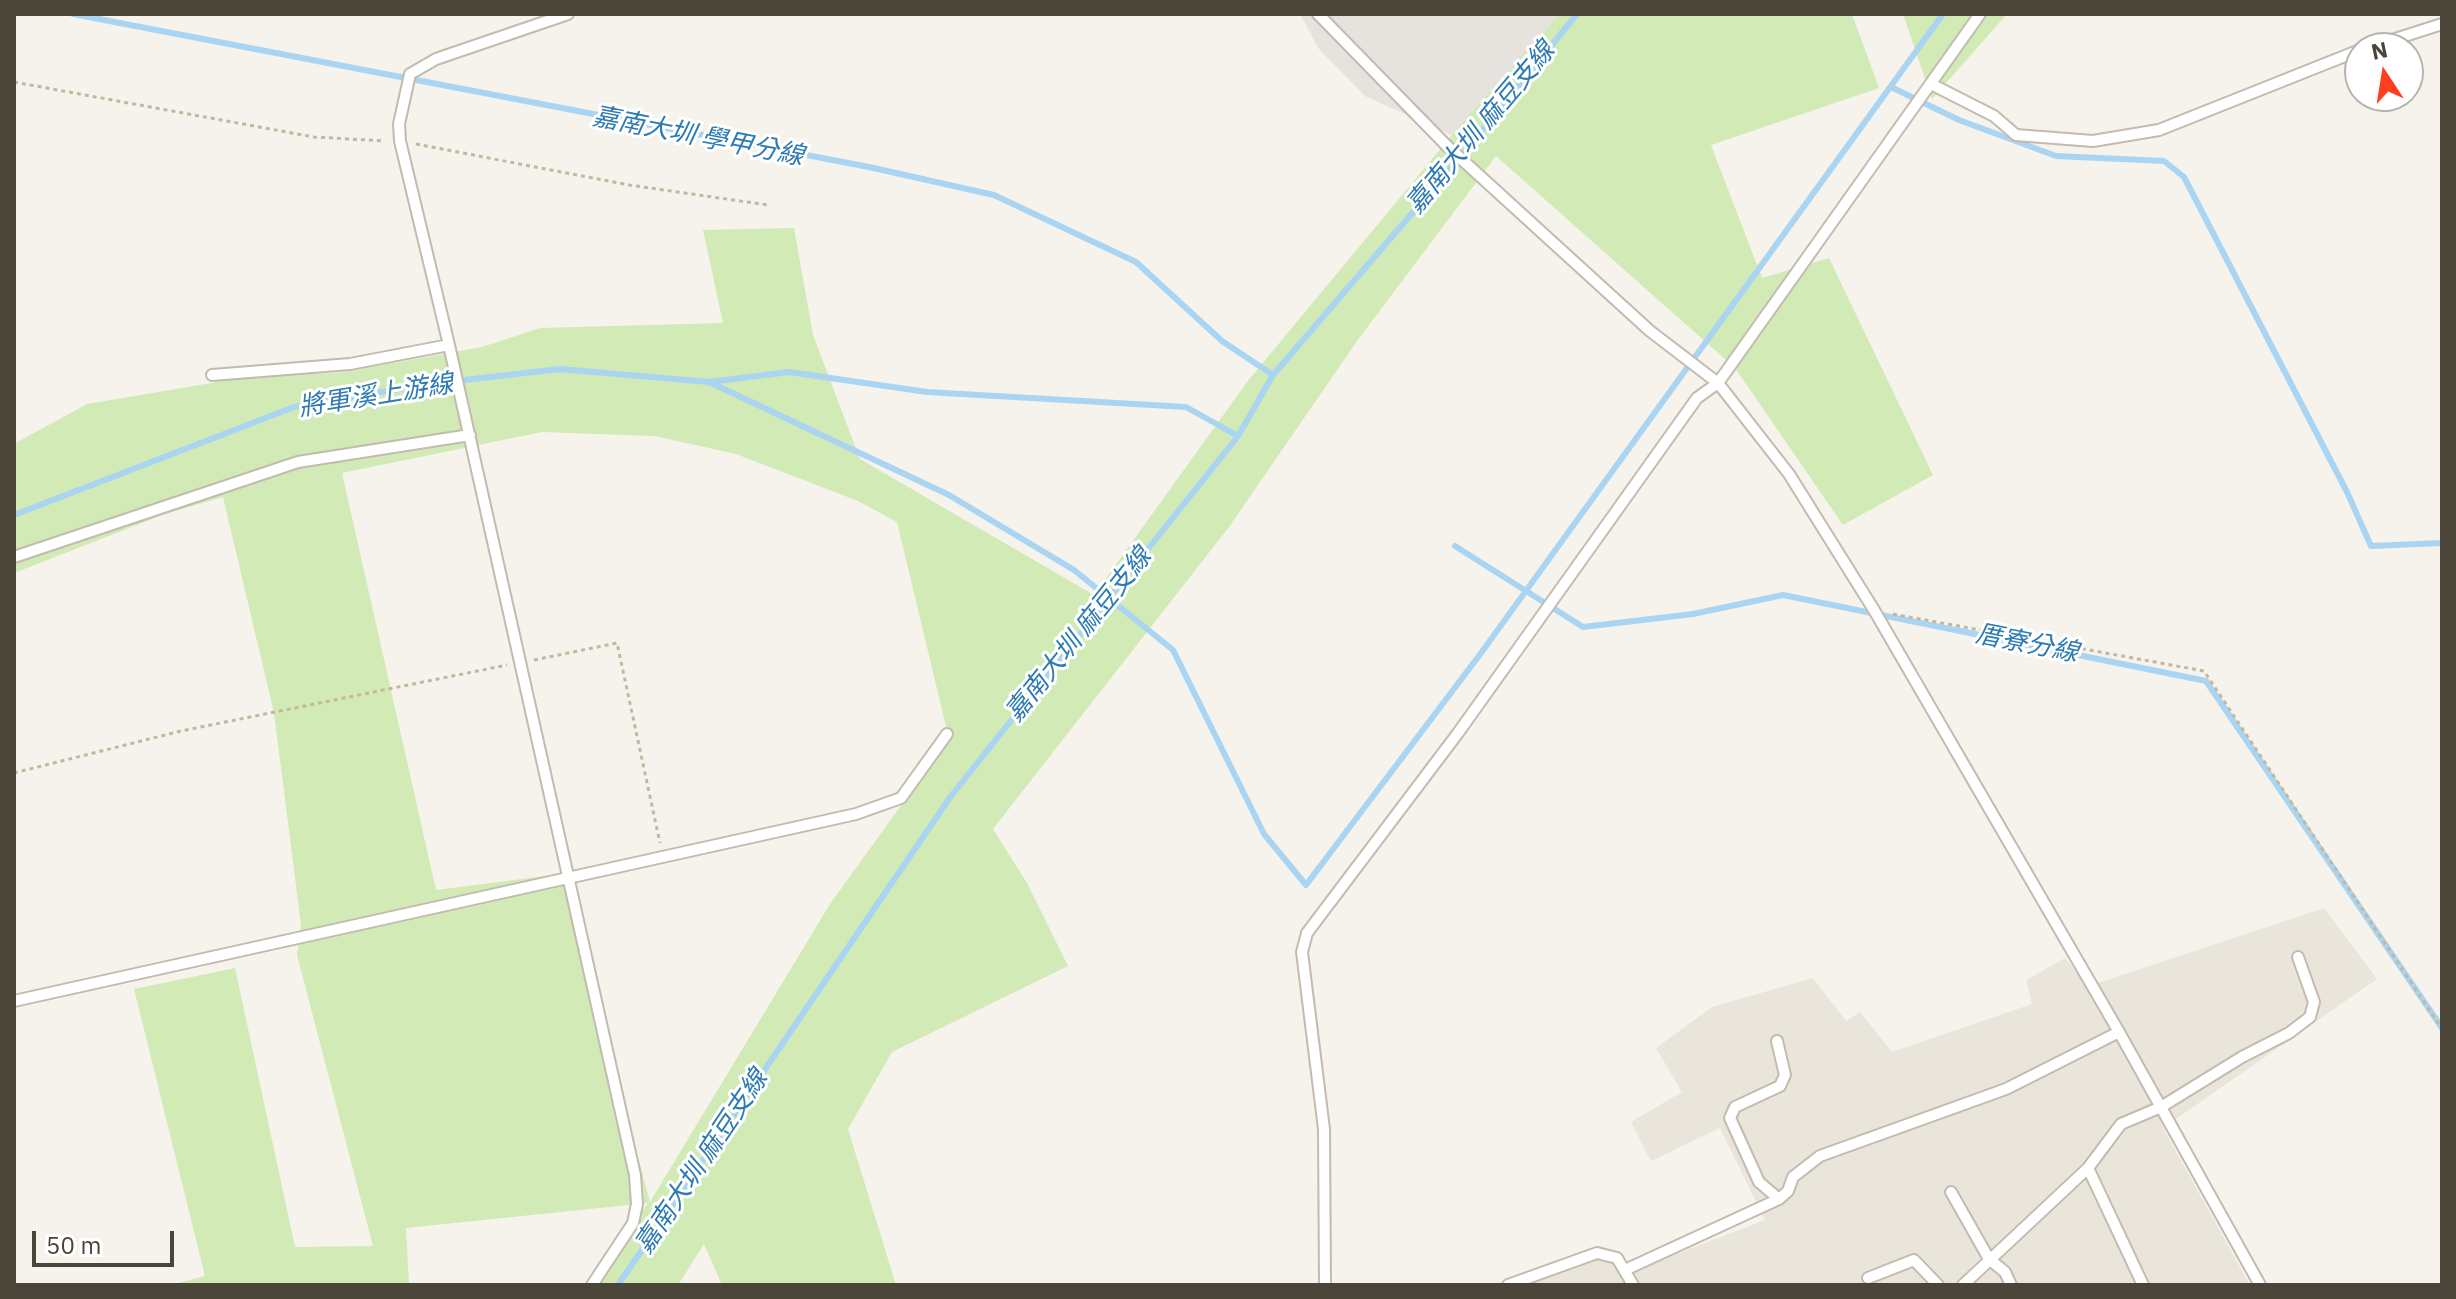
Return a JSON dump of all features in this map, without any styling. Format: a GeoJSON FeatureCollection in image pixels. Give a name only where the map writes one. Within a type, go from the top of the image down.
{"type":"FeatureCollection","features":[{"type":"Feature","properties":{"kind":"lane"},"geometry":{"type":"LineString","coordinates":[[568,14],[436,59],[410,74],[399,124],[404,163],[470,435],[635,1175],[637,1204],[633,1223],[592,1285]]}},
{"type":"Feature","properties":{"kind":"lane"},"geometry":{"type":"LineString","coordinates":[[1318,14],[1458,156],[1650,331],[1718,383],[1789,474],[1874,610],[2119,1032],[2260,1285]]}},
{"type":"Feature","properties":{"kind":"lane"},"geometry":{"type":"LineString","coordinates":[[1325,1285],[1324,1129],[1302,952],[1307,933],[1458,733],[1697,398],[1718,383],[1980,14]]}},
{"type":"Feature","properties":{"kind":"lane"},"geometry":{"type":"LineString","coordinates":[[2417,32],[2442,24]]}},
{"type":"Feature","properties":{"kind":"lane"},"geometry":{"type":"LineString","coordinates":[[1931,84],[1994,116],[2016,135],[2093,141],[2159,130],[2344,56]]}},
{"type":"Feature","properties":{"kind":"lane"},"geometry":{"type":"LineString","coordinates":[[212,375],[350,364],[449,345]]}},
{"type":"Feature","properties":{"kind":"lane"},"geometry":{"type":"LineString","coordinates":[[14,557],[298,462],[470,435]]}},
{"type":"Feature","properties":{"kind":"lane"},"geometry":{"type":"LineString","coordinates":[[14,1001],[856,814],[901,798],[947,734]]}},
{"type":"Feature","properties":{"kind":"lane"},"geometry":{"type":"LineString","coordinates":[[1963,1285],[2088,1168],[2121,1124],[2161,1107],[2242,1057],[2289,1033],[2310,1017],[2314,1002],[2298,957]]}},
{"type":"Feature","properties":{"kind":"lane"},"geometry":{"type":"LineString","coordinates":[[1627,1269],[1779,1199],[1788,1191],[1793,1177],[1820,1156],[2006,1089],[2119,1032]]}},
{"type":"Feature","properties":{"kind":"lane"},"geometry":{"type":"LineString","coordinates":[[1777,1041],[1785,1075],[1780,1086],[1735,1107],[1730,1118],[1759,1182],[1779,1199]]}},
{"type":"Feature","properties":{"kind":"lane"},"geometry":{"type":"LineString","coordinates":[[2088,1168],[2143,1285]]}},
{"type":"Feature","properties":{"kind":"lane"},"geometry":{"type":"LineString","coordinates":[[1951,1192],[1989,1259],[2005,1272],[2011,1285]]}},
{"type":"Feature","properties":{"kind":"lane"},"geometry":{"type":"LineString","coordinates":[[1508,1285],[1597,1253],[1617,1258],[1627,1269],[1633,1285]]}},
{"type":"Feature","properties":{"kind":"lane"},"geometry":{"type":"LineString","coordinates":[[1868,1278],[1914,1260],[1938,1285]]}},
{"type":"Feature","properties":{"kind":"path"},"geometry":{"type":"LineString","coordinates":[[1874,610],[2204,671],[2442,1029]]}},
{"type":"Feature","properties":{"kind":"path"},"geometry":{"type":"LineString","coordinates":[[14,773],[181,731],[617,643],[663,858]]}},
{"type":"Feature","properties":{"kind":"shaded area"},"geometry":{"type":"Polygon","coordinates":[[[1300,14],[1560,14],[1453,136],[1365,96],[1319,49],[1300,14]]]}},
{"type":"Feature","properties":{"kind":"shaded area"},"geometry":{"type":"Polygon","coordinates":[[[2324,908],[2377,979],[2163,1128],[2250,1285],[1518,1285],[1606,1254],[1640,1268],[1765,1220],[1720,1128],[1651,1161],[1631,1122],[1682,1092],[1656,1048],[1712,1007],[1813,978],[1846,1021],[1860,1012],[1892,1052],[2032,1004],[2026,980],[2065,958],[2089,986],[2324,908]]]}},
{"type":"Feature","properties":{"kind":"green space"},"geometry":{"type":"Polygon","coordinates":[[[1560,14],[1852,14],[1879,88],[1711,145],[1762,278],[1829,258],[1933,475],[1843,525],[1735,368],[1496,156],[1357,341],[1229,527],[993,829],[1027,883],[1068,966],[892,1052],[848,1129],[896,1285],[722,1285],[704,1244],[678,1285],[589,1285],[648,1203],[406,1228],[409,1285],[171,1285],[205,1276],[134,989],[235,968],[295,1247],[373,1246],[297,955],[301,925],[274,713],[223,497],[165,514],[14,573],[14,444],[87,404],[253,376],[338,373],[482,347],[540,328],[723,323],[703,230],[794,228],[813,335],[860,459],[1094,595],[1247,382],[1457,129],[1560,14]],[[542,432],[342,473],[436,890],[561,874],[650,1202],[830,904],[949,739],[897,522],[858,501],[736,454],[654,436],[542,432]]]}},
{"type":"Feature","properties":{"kind":"green space"},"geometry":{"type":"Polygon","coordinates":[[[1903,14],[2007,14],[1932,99],[1903,14]]]}},
{"type":"Feature","properties":{"kind":"waterway","name":"嘉南大圳 學甲分線"},"geometry":{"type":"LineString","coordinates":[[73,14],[869,167],[994,195],[1136,262],[1222,341],[1273,375]]}},
{"type":"Feature","properties":{"kind":"waterway","name":"嘉南大圳 麻豆支線"},"geometry":{"type":"LineString","coordinates":[[618,1285],[951,796],[1238,436],[1273,375],[1463,154],[1577,14]]}},
{"type":"Feature","properties":{"kind":"waterway"},"geometry":{"type":"LineString","coordinates":[[709,382],[949,495],[1074,570],[1173,650],[1264,834],[1306,885],[1481,653],[1943,14]]}},
{"type":"Feature","properties":{"kind":"waterway"},"geometry":{"type":"LineString","coordinates":[[1891,87],[1959,120],[2056,156],[2164,161],[2184,177],[2347,492],[2371,546],[2442,543]]}},
{"type":"Feature","properties":{"kind":"waterway","name":"將軍溪上游線"},"geometry":{"type":"LineString","coordinates":[[14,515],[294,407],[429,384],[560,369],[709,382],[789,372],[927,392],[1186,407],[1238,436]]}},
{"type":"Feature","properties":{"kind":"waterway","name":"厝寮分線"},"geometry":{"type":"LineString","coordinates":[[1455,546],[1583,627],[1693,614],[1783,595],[2206,681],[2442,1028]]}}]}
